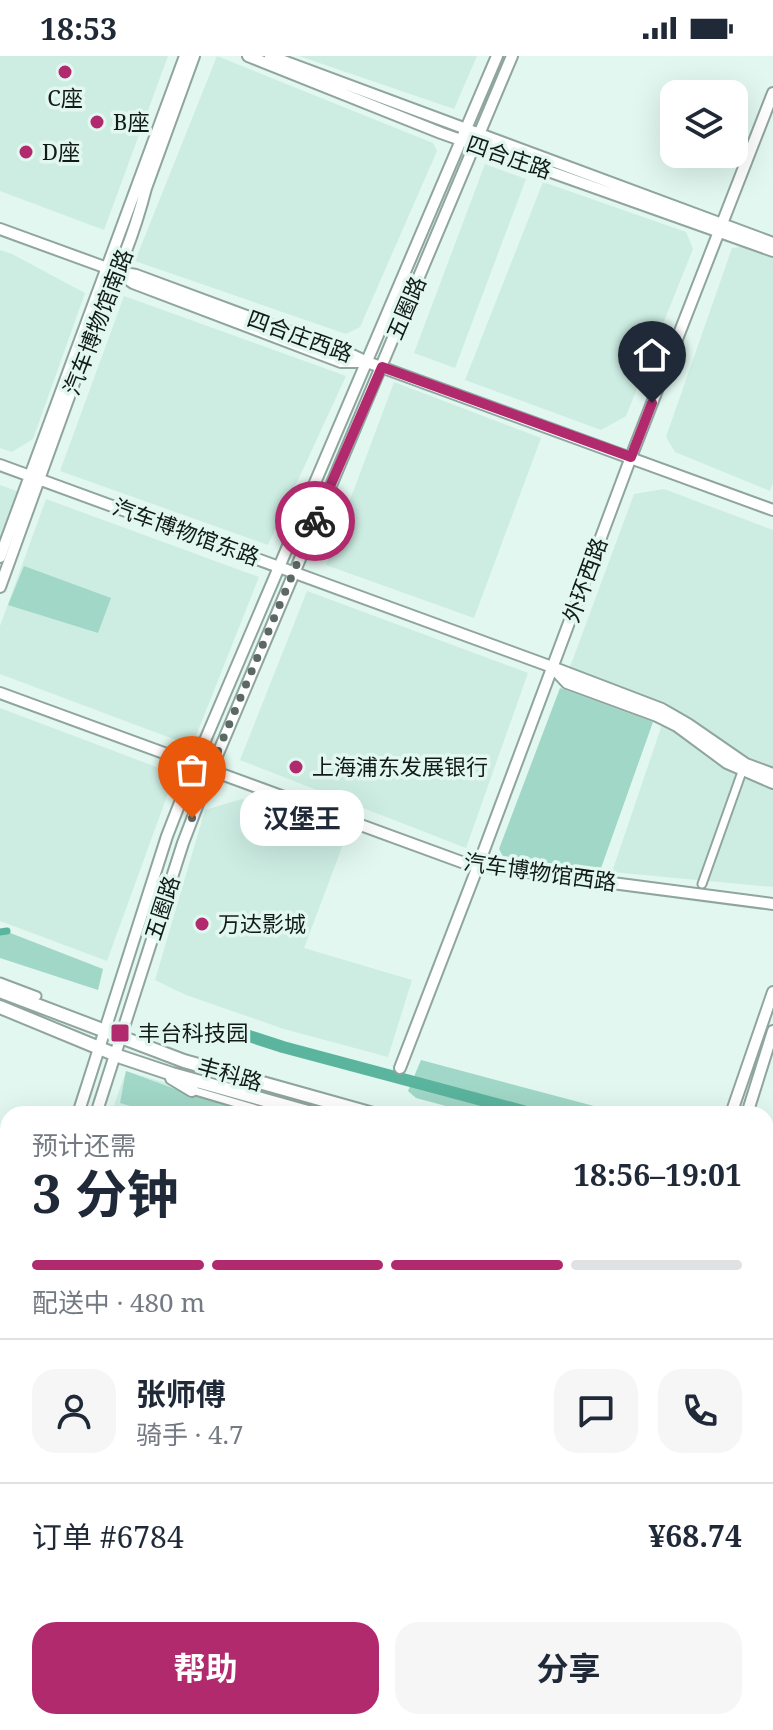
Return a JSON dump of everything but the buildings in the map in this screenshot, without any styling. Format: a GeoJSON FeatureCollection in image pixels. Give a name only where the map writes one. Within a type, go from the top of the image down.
{"type":"FeatureCollection","features":[{"type":"Feature","properties":{"kind":"main road","name":"丰科路"},"geometry":{"type":"LineString","coordinates":[[0,991],[184,1061],[344,1106]]}},
{"type":"Feature","properties":{"kind":"main road"},"geometry":{"type":"LineString","coordinates":[[37,996],[70,1018]]}},
{"type":"Feature","properties":{"kind":"main road","name":"丰科路"},"geometry":{"type":"LineString","coordinates":[[0,1007],[159,1070],[287,1106]]}},
{"type":"Feature","properties":{"kind":"main road"},"geometry":{"type":"LineString","coordinates":[[159,1070],[192,1090]]}},
{"type":"Feature","properties":{"kind":"street","name":"汽车博物馆南路"},"geometry":{"type":"LineString","coordinates":[[0,587],[35,477],[112,270],[185,56]]}},
{"type":"Feature","properties":{"kind":"street","name":"汽车博物馆南路"},"geometry":{"type":"LineString","coordinates":[[112,270],[141,207],[194,56]]}},
{"type":"Feature","properties":{"kind":"street","name":"四合庄路"},"geometry":{"type":"LineString","coordinates":[[248,56],[474,145],[721,229],[773,243]]}},
{"type":"Feature","properties":{"kind":"street","name":"四合庄路"},"geometry":{"type":"LineString","coordinates":[[270,56],[479,133],[773,251]]}},
{"type":"Feature","properties":{"kind":"street","name":"五圈路"},"geometry":{"type":"LineString","coordinates":[[80,1106],[167,836],[195,764],[497,56]]}},
{"type":"Feature","properties":{"kind":"street","name":"五圈路"},"geometry":{"type":"LineString","coordinates":[[99,1106],[183,843],[211,770],[512,56]]}},
{"type":"Feature","properties":{"kind":"street","name":"外环西路"},"geometry":{"type":"LineString","coordinates":[[400,1068],[631,457],[773,93]]}},
{"type":"Feature","properties":{"kind":"street","name":"四合庄西路"},"geometry":{"type":"LineString","coordinates":[[0,229],[304,335],[367,362],[773,510]]}},
{"type":"Feature","properties":{"kind":"street","name":"汽车博物馆东路"},"geometry":{"type":"LineString","coordinates":[[0,465],[552,667],[567,683],[657,716],[677,726],[727,763],[744,768]]}},
{"type":"Feature","properties":{"kind":"street","name":"汽车博物馆南路"},"geometry":{"type":"LineString","coordinates":[[0,557],[35,477]]}},
{"type":"Feature","properties":{"kind":"street","name":"汽车博物馆西路"},"geometry":{"type":"LineString","coordinates":[[0,693],[467,864],[773,904]]}},
{"type":"Feature","properties":{"kind":"street"},"geometry":{"type":"LineString","coordinates":[[744,768],[773,774]]}},
{"type":"Feature","properties":{"kind":"street"},"geometry":{"type":"LineString","coordinates":[[744,768],[773,783]]}},
{"type":"Feature","properties":{"kind":"street"},"geometry":{"type":"LineString","coordinates":[[702,884],[744,768]]}},
{"type":"Feature","properties":{"kind":"street"},"geometry":{"type":"LineString","coordinates":[[0,982],[37,996]]}},
{"type":"Feature","properties":{"kind":"street"},"geometry":{"type":"LineString","coordinates":[[734,1106],[773,992]]}},
{"type":"Feature","properties":{"kind":"street"},"geometry":{"type":"LineString","coordinates":[[750,1106],[773,1031]]}},
{"type":"Feature","properties":{"kind":"street","name":"丰科路"},"geometry":{"type":"LineString","coordinates":[[192,1090],[246,1106]]}},
{"type":"Feature","properties":{"kind":"shaded area"},"geometry":{"type":"Polygon","coordinates":[[[0,56],[168,56],[104,230],[0,191],[0,56]]]}},
{"type":"Feature","properties":{"kind":"shaded area"},"geometry":{"type":"Polygon","coordinates":[[[217,56],[433,143],[437,151],[360,327],[346,334],[135,261],[217,56]]]}},
{"type":"Feature","properties":{"kind":"shaded area"},"geometry":{"type":"Polygon","coordinates":[[[299,56],[477,56],[454,109],[299,56]]]}},
{"type":"Feature","properties":{"kind":"shaded area"},"geometry":{"type":"Polygon","coordinates":[[[485,164],[526,179],[455,368],[414,353],[485,164]]]}},
{"type":"Feature","properties":{"kind":"shaded area"},"geometry":{"type":"Polygon","coordinates":[[[543,182],[686,232],[693,249],[626,416],[601,430],[465,380],[543,182]]]}},
{"type":"Feature","properties":{"kind":"shaded area"},"geometry":{"type":"Polygon","coordinates":[[[748,246],[773,258],[773,483],[770,491],[675,452],[666,437],[732,248],[748,246]]]}},
{"type":"Feature","properties":{"kind":"shaded area"},"geometry":{"type":"Polygon","coordinates":[[[0,250],[85,293],[33,439],[12,452],[0,448],[0,250]]]}},
{"type":"Feature","properties":{"kind":"shaded area"},"geometry":{"type":"Polygon","coordinates":[[[124,296],[346,376],[268,545],[60,471],[124,296]]]}},
{"type":"Feature","properties":{"kind":"shaded area"},"geometry":{"type":"Polygon","coordinates":[[[394,382],[541,438],[474,618],[326,565],[394,382]]]}},
{"type":"Feature","properties":{"kind":"shaded area"},"geometry":{"type":"Polygon","coordinates":[[[0,485],[22,493],[0,550],[0,485]]]}},
{"type":"Feature","properties":{"kind":"shaded area"},"geometry":{"type":"Polygon","coordinates":[[[664,489],[773,530],[773,887],[612,872],[669,704],[570,667],[634,494],[664,489]]]}},
{"type":"Feature","properties":{"kind":"shaded area"},"geometry":{"type":"Polygon","coordinates":[[[46,499],[259,577],[192,746],[0,674],[0,626],[46,499]]]}},
{"type":"Feature","properties":{"kind":"shaded area"},"geometry":{"type":"Polygon","coordinates":[[[307,591],[528,673],[466,848],[240,760],[307,591]]]}},
{"type":"Feature","properties":{"kind":"shaded area"},"geometry":{"type":"Polygon","coordinates":[[[0,708],[175,774],[107,961],[0,921],[0,708]]]}},
{"type":"Feature","properties":{"kind":"shaded area"},"geometry":{"type":"Polygon","coordinates":[[[242,799],[347,834],[304,948],[412,980],[388,1057],[284,1029],[186,995],[155,980],[205,810],[242,799]]]}},
{"type":"Feature","properties":{"kind":"shaded area"},"geometry":{"type":"Polygon","coordinates":[[[126,1071],[242,1106],[114,1106],[126,1071]]]}},
{"type":"Feature","properties":{"kind":"green space"},"geometry":{"type":"Polygon","coordinates":[[[24,566],[111,598],[98,633],[8,605],[24,566]]]}},
{"type":"Feature","properties":{"kind":"green space"},"geometry":{"type":"Polygon","coordinates":[[[560,688],[653,722],[600,871],[505,860],[499,849],[560,688]]]}},
{"type":"Feature","properties":{"kind":"green space"},"geometry":{"type":"Polygon","coordinates":[[[0,929],[103,969],[98,990],[0,958],[0,929]]]}},
{"type":"Feature","properties":{"kind":"green space"},"geometry":{"type":"Polygon","coordinates":[[[421,1060],[594,1106],[446,1106],[416,1098],[408,1091],[421,1060]]]}},
{"type":"Feature","properties":{"kind":"green space"},"geometry":{"type":"Polygon","coordinates":[[[126,1071],[231,1106],[130,1106],[120,1103],[126,1071]]]}},
{"type":"Feature","properties":{"kind":"waterway"},"geometry":{"type":"LineString","coordinates":[[0,932],[7,931]]}},
{"type":"Feature","properties":{"kind":"waterway"},"geometry":{"type":"LineString","coordinates":[[243,1034],[504,1106]]}},
{"type":"Feature","properties":{"kind":"way so far"},"geometry":{"type":"LineString","coordinates":[[192,818],[315,521]]}},
{"type":"Feature","properties":{"kind":"place","name":"C座"},"geometry":{"type":"Point","coordinates":[65,72]}},
{"type":"Feature","properties":{"kind":"place","name":"B座"},"geometry":{"type":"Point","coordinates":[97,122]}},
{"type":"Feature","properties":{"kind":"place","name":"D座"},"geometry":{"type":"Point","coordinates":[26,152]}},
{"type":"Feature","properties":{"kind":"place","name":"上海浦东发展银行"},"geometry":{"type":"Point","coordinates":[296,767]}},
{"type":"Feature","properties":{"kind":"place","name":"汉堡王"},"geometry":{"type":"Point","coordinates":[192,818]}},
{"type":"Feature","properties":{"kind":"place","name":"万达影城"},"geometry":{"type":"Point","coordinates":[202,924]}},
{"type":"Feature","properties":{"kind":"place","name":"丰台科技园"},"geometry":{"type":"Point","coordinates":[120,1033]}},
{"type":"Feature","properties":{"kind":"route"},"geometry":{"type":"LineString","coordinates":[[315,521],[382,367],[631,457],[652,403]]}}]}
